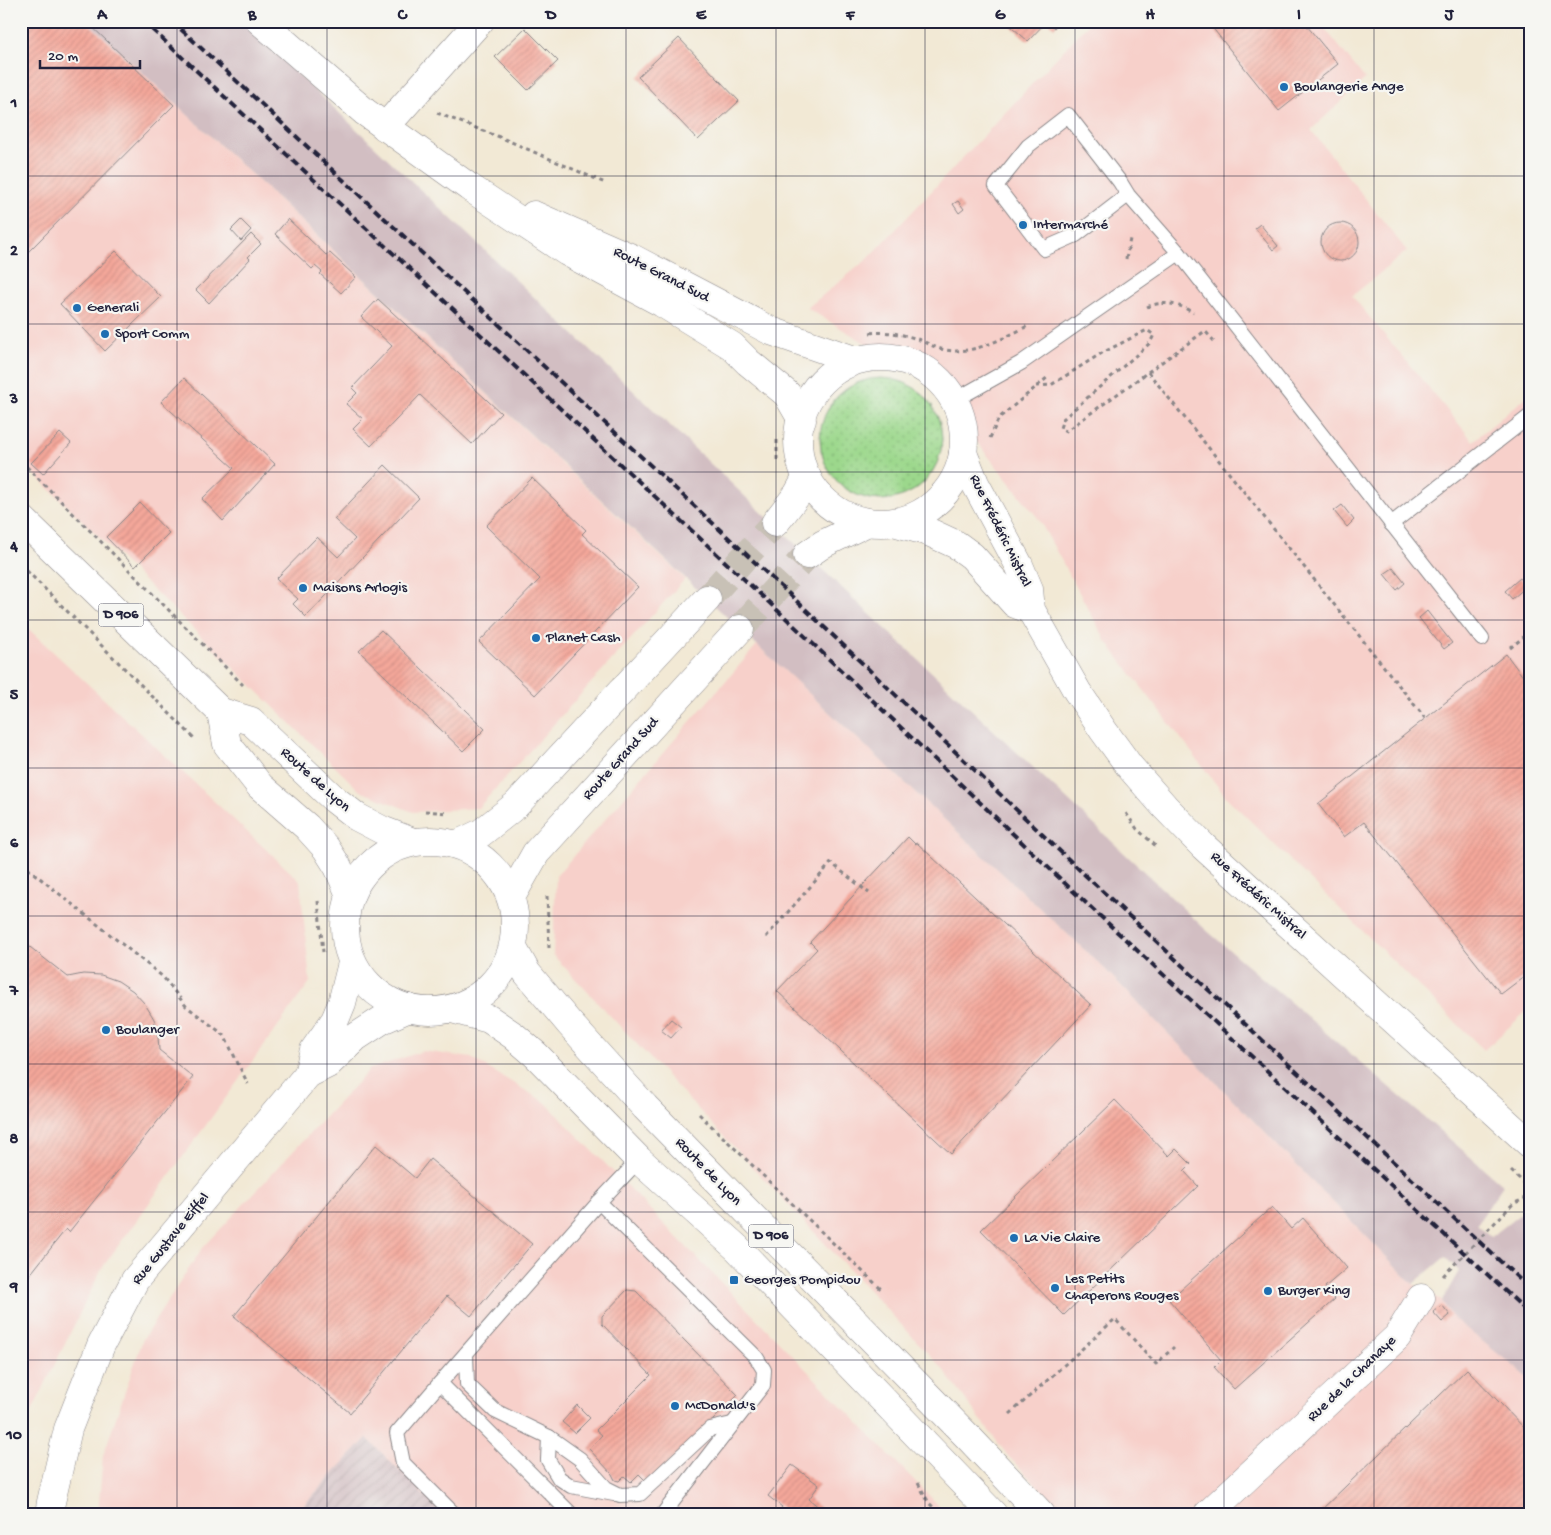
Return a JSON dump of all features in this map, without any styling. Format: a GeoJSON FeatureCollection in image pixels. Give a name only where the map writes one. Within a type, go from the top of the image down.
{"type":"FeatureCollection","features":[{"type":"Feature","properties":{"kind":"main road","name":"Route Grand Sud"},"geometry":{"type":"LineString","coordinates":[[260,21],[385,127],[469,187],[567,252],[662,303],[732,346],[748,362],[787,394],[802,420]]}},
{"type":"Feature","properties":{"kind":"main road"},"geometry":{"type":"LineString","coordinates":[[385,127],[480,21]]}},
{"type":"Feature","properties":{"kind":"main road","name":"Route Grand Sud"},"geometry":{"type":"LineString","coordinates":[[469,187],[632,258],[770,331],[854,360]]}},
{"type":"Feature","properties":{"kind":"main road"},"geometry":{"type":"LineString","coordinates":[[879,358],[910,362],[938,379],[955,400],[962,418],[963,453],[958,470],[937,499],[914,515],[897,522],[878,524],[866,523],[842,515],[827,501],[803,470],[798,437],[807,406],[819,386],[839,368],[854,360],[879,358]]}},
{"type":"Feature","properties":{"kind":"main road","name":"Rue Frédéric Mistral"},"geometry":{"type":"LineString","coordinates":[[963,453],[975,483],[1030,589],[1031,610],[1077,691],[1130,767],[1203,846],[1530,1144]]}},
{"type":"Feature","properties":{"kind":"main road"},"geometry":{"type":"LineString","coordinates":[[775,523],[807,477]]}},
{"type":"Feature","properties":{"kind":"main road","name":"Route de Lyon"},"geometry":{"type":"LineString","coordinates":[[21,518],[221,712],[252,721],[334,799],[357,817],[382,830],[413,842]]}},
{"type":"Feature","properties":{"kind":"main road","name":"Rue Frédéric Mistral"},"geometry":{"type":"LineString","coordinates":[[897,522],[929,532],[956,545],[972,556],[1015,604],[1031,610]]}},
{"type":"Feature","properties":{"kind":"main road"},"geometry":{"type":"LineString","coordinates":[[807,555],[823,544],[866,523]]}},
{"type":"Feature","properties":{"kind":"main road"},"geometry":{"type":"LineString","coordinates":[[458,844],[481,833],[516,805],[707,599]]}},
{"type":"Feature","properties":{"kind":"main road","name":"Route Grand Sud"},"geometry":{"type":"LineString","coordinates":[[511,897],[536,853],[740,629]]}},
{"type":"Feature","properties":{"kind":"main road"},"geometry":{"type":"LineString","coordinates":[[221,712],[227,744],[260,786],[308,827],[326,848],[338,867],[350,895]]}},
{"type":"Feature","properties":{"kind":"main road"},"geometry":{"type":"LineString","coordinates":[[413,842],[458,844],[469,848],[487,860],[505,881],[511,897],[515,918],[513,948],[507,966],[482,994],[452,1009],[421,1010],[396,1005],[376,991],[352,963],[346,949],[344,928],[350,895],[376,860],[394,849],[413,842]]}},
{"type":"Feature","properties":{"kind":"main road","name":"Route de Lyon"},"geometry":{"type":"LineString","coordinates":[[513,948],[527,973],[569,1023],[645,1107],[1041,1514]]}},
{"type":"Feature","properties":{"kind":"main road","name":"Rue Gustave Eiffel"},"geometry":{"type":"LineString","coordinates":[[308,1074],[314,1050],[334,1020],[342,1003],[352,963]]}},
{"type":"Feature","properties":{"kind":"main road","name":"Rue Gustave Eiffel"},"geometry":{"type":"LineString","coordinates":[[49,1514],[68,1430],[101,1345],[136,1280],[308,1074],[328,1064],[356,1037],[382,1020],[409,1008]]}},
{"type":"Feature","properties":{"kind":"main road","name":"D 906"},"geometry":{"type":"LineString","coordinates":[[452,1009],[489,1019],[514,1036],[639,1160],[737,1248],[994,1514]]}},
{"type":"Feature","properties":{"kind":"main road","name":"Rue de la Chanaye"},"geometry":{"type":"LineString","coordinates":[[1208,1514],[1397,1336],[1421,1298]]}},
{"type":"Feature","properties":{"kind":"lane"},"geometry":{"type":"LineString","coordinates":[[1128,195],[1076,235],[1044,249],[996,186],[1028,146],[1068,116],[1128,195],[1178,252],[1482,639]]}},
{"type":"Feature","properties":{"kind":"lane"},"geometry":{"type":"LineString","coordinates":[[955,400],[1021,362],[1178,252]]}},
{"type":"Feature","properties":{"kind":"lane"},"geometry":{"type":"LineString","coordinates":[[1391,524],[1530,416]]}},
{"type":"Feature","properties":{"kind":"lane"},"geometry":{"type":"LineString","coordinates":[[454,1514],[403,1463],[397,1433],[639,1160]]}},
{"type":"Feature","properties":{"kind":"lane"},"geometry":{"type":"LineString","coordinates":[[600,1202],[756,1357],[764,1370],[763,1385],[663,1514]]}},
{"type":"Feature","properties":{"kind":"lane"},"geometry":{"type":"LineString","coordinates":[[466,1354],[467,1384],[495,1411],[549,1437],[580,1459],[606,1488],[620,1496]]}},
{"type":"Feature","properties":{"kind":"lane"},"geometry":{"type":"LineString","coordinates":[[440,1383],[571,1514]]}},
{"type":"Feature","properties":{"kind":"lane"},"geometry":{"type":"LineString","coordinates":[[549,1437],[548,1460],[559,1478],[571,1486],[620,1496],[640,1494],[710,1429],[732,1424]]}},
{"type":"Feature","properties":{"kind":"path"},"geometry":{"type":"LineString","coordinates":[[407,103],[454,119],[605,183]]}},
{"type":"Feature","properties":{"kind":"path"},"geometry":{"type":"LineString","coordinates":[[1142,310],[1150,306],[1166,304],[1185,307],[1198,316]]}},
{"type":"Feature","properties":{"kind":"path"},"geometry":{"type":"LineString","coordinates":[[1205,326],[1205,331],[1216,342]]}},
{"type":"Feature","properties":{"kind":"path"},"geometry":{"type":"LineString","coordinates":[[1036,386],[1051,385],[1102,353],[1147,330],[1154,336],[1150,344],[1063,418],[1060,428],[1066,431],[1205,331]]}},
{"type":"Feature","properties":{"kind":"path"},"geometry":{"type":"LineString","coordinates":[[867,333],[893,332],[918,339],[941,349],[955,351],[975,349],[1004,338]]}},
{"type":"Feature","properties":{"kind":"path"},"geometry":{"type":"LineString","coordinates":[[1148,372],[1426,718]]}},
{"type":"Feature","properties":{"kind":"path"},"geometry":{"type":"LineString","coordinates":[[989,444],[999,418],[1051,374]]}},
{"type":"Feature","properties":{"kind":"path"},"geometry":{"type":"LineString","coordinates":[[777,438],[777,468]]}},
{"type":"Feature","properties":{"kind":"path"},"geometry":{"type":"LineString","coordinates":[[21,461],[248,691]]}},
{"type":"Feature","properties":{"kind":"path"},"geometry":{"type":"LineString","coordinates":[[21,565],[197,742]]}},
{"type":"Feature","properties":{"kind":"path"},"geometry":{"type":"LineString","coordinates":[[1510,648],[1530,632]]}},
{"type":"Feature","properties":{"kind":"path"},"geometry":{"type":"LineString","coordinates":[[417,811],[456,814]]}},
{"type":"Feature","properties":{"kind":"path"},"geometry":{"type":"LineString","coordinates":[[21,863],[163,977],[186,1006],[224,1036],[248,1084]]}},
{"type":"Feature","properties":{"kind":"path"},"geometry":{"type":"LineString","coordinates":[[766,937],[831,863],[870,893]]}},
{"type":"Feature","properties":{"kind":"path"},"geometry":{"type":"LineString","coordinates":[[547,887],[549,948],[552,956]]}},
{"type":"Feature","properties":{"kind":"path"},"geometry":{"type":"LineString","coordinates":[[317,898],[323,954]]}},
{"type":"Feature","properties":{"kind":"path"},"geometry":{"type":"LineString","coordinates":[[697,1112],[883,1291]]}},
{"type":"Feature","properties":{"kind":"path"},"geometry":{"type":"LineString","coordinates":[[1421,1298],[1512,1204],[1530,1196]]}},
{"type":"Feature","properties":{"kind":"path"},"geometry":{"type":"LineString","coordinates":[[1010,1414],[1115,1319],[1156,1364],[1174,1347]]}},
{"type":"Feature","properties":{"kind":"shaded area"},"geometry":{"type":"Polygon","coordinates":[[[21,21],[87,21],[685,579],[478,808],[413,812],[360,791],[21,461],[21,21]]]}},
{"type":"Feature","properties":{"kind":"shaded area"},"geometry":{"type":"Polygon","coordinates":[[[87,21],[242,21],[1205,929],[1503,1185],[1477,1224],[1491,1237],[1528,1208],[1530,1210],[1530,1379],[1453,1318],[1442,1301],[1459,1271],[1445,1257],[1413,1284],[1105,969],[87,21]]]}},
{"type":"Feature","properties":{"kind":"shaded area"},"geometry":{"type":"Polygon","coordinates":[[[1091,21],[1319,21],[1365,79],[1311,130],[1407,251],[1352,296],[1473,441],[1530,394],[1530,1008],[1484,1050],[1226,797],[1106,641],[1038,518],[927,380],[807,308],[869,258],[1091,21]]]}},
{"type":"Feature","properties":{"kind":"shaded area"},"geometry":{"type":"Polygon","coordinates":[[[21,622],[300,881],[310,982],[102,1268],[31,1413],[21,1465],[21,622]]]}},
{"type":"Feature","properties":{"kind":"shaded area"},"geometry":{"type":"Polygon","coordinates":[[[757,645],[1105,969],[1413,1284],[1442,1301],[1454,1318],[1530,1379],[1530,1514],[1065,1514],[1008,1456],[942,1368],[553,955],[556,876],[757,645]]]}},
{"type":"Feature","properties":{"kind":"shaded area"},"geometry":{"type":"Polygon","coordinates":[[[423,1051],[471,1058],[545,1102],[947,1514],[442,1514],[367,1438],[295,1514],[98,1514],[103,1456],[143,1339],[201,1250],[370,1069],[423,1051]]]}},
{"type":"Feature","properties":{"kind":"shaded area"},"geometry":{"type":"Polygon","coordinates":[[[367,1438],[442,1514],[295,1514],[367,1438]]]}},
{"type":"Feature","properties":{"kind":"green space"},"geometry":{"type":"Polygon","coordinates":[[[881,378],[893,379],[904,383],[915,388],[924,396],[932,405],[937,416],[941,427],[941,451],[937,462],[932,473],[924,482],[915,490],[904,495],[893,499],[881,500],[869,499],[858,495],[847,490],[838,482],[830,473],[825,462],[821,451],[820,439],[821,427],[825,416],[830,405],[838,396],[847,388],[858,383],[869,379],[881,378]]]}},
{"type":"Feature","properties":{"kind":"building"},"geometry":{"type":"Polygon","coordinates":[[[21,21],[86,21],[174,105],[26,254],[21,250],[21,21]]]}},
{"type":"Feature","properties":{"kind":"building"},"geometry":{"type":"Polygon","coordinates":[[[771,21],[785,21],[777,28],[771,21]]]}},
{"type":"Feature","properties":{"kind":"building"},"geometry":{"type":"Polygon","coordinates":[[[1005,21],[1047,21],[1028,41],[1005,21]]]}},
{"type":"Feature","properties":{"kind":"building"},"geometry":{"type":"Polygon","coordinates":[[[1047,21],[1060,21],[1054,28],[1047,21]]]}},
{"type":"Feature","properties":{"kind":"building","name":"Boulangerie Ange"},"geometry":{"type":"Polygon","coordinates":[[[1207,21],[1303,21],[1338,64],[1279,111],[1207,21]]]}},
{"type":"Feature","properties":{"kind":"building"},"geometry":{"type":"Polygon","coordinates":[[[525,28],[558,61],[528,90],[495,57],[525,28]]]}},
{"type":"Feature","properties":{"kind":"building"},"geometry":{"type":"Polygon","coordinates":[[[679,38],[739,101],[698,140],[638,77],[679,38]]]}},
{"type":"Feature","properties":{"kind":"building"},"geometry":{"type":"Polygon","coordinates":[[[958,201],[964,209],[959,213],[953,204],[958,201]]]}},
{"type":"Feature","properties":{"kind":"building"},"geometry":{"type":"Polygon","coordinates":[[[288,219],[326,255],[330,253],[356,277],[341,293],[320,274],[322,272],[315,266],[312,269],[275,234],[288,219]]]}},
{"type":"Feature","properties":{"kind":"building"},"geometry":{"type":"Polygon","coordinates":[[[241,220],[251,230],[241,241],[231,230],[241,220]]]}},
{"type":"Feature","properties":{"kind":"building"},"geometry":{"type":"Polygon","coordinates":[[[1340,223],[1354,228],[1359,242],[1354,256],[1340,261],[1326,256],[1321,242],[1326,228],[1340,223]]]}},
{"type":"Feature","properties":{"kind":"building"},"geometry":{"type":"Polygon","coordinates":[[[1260,224],[1278,246],[1273,250],[1255,228],[1260,224]]]}},
{"type":"Feature","properties":{"kind":"building"},"geometry":{"type":"Polygon","coordinates":[[[251,234],[261,244],[248,257],[250,259],[209,303],[196,290],[251,234]]]}},
{"type":"Feature","properties":{"kind":"building"},"geometry":{"type":"Polygon","coordinates":[[[116,251],[161,297],[105,351],[60,304],[116,251]]]}},
{"type":"Feature","properties":{"kind":"building"},"geometry":{"type":"Polygon","coordinates":[[[378,299],[501,413],[472,444],[420,395],[371,446],[353,429],[363,419],[346,404],[357,393],[352,388],[392,346],[361,317],[378,299]]]}},
{"type":"Feature","properties":{"kind":"building"},"geometry":{"type":"Polygon","coordinates":[[[184,378],[275,464],[223,521],[202,499],[234,468],[161,402],[184,378]]]}},
{"type":"Feature","properties":{"kind":"building"},"geometry":{"type":"Polygon","coordinates":[[[60,433],[71,443],[43,474],[31,463],[60,433]]]}},
{"type":"Feature","properties":{"kind":"building"},"geometry":{"type":"Polygon","coordinates":[[[385,465],[419,498],[306,617],[293,604],[298,599],[276,579],[317,537],[338,557],[355,539],[334,519],[385,465]]]}},
{"type":"Feature","properties":{"kind":"building"},"geometry":{"type":"Polygon","coordinates":[[[532,478],[586,530],[582,534],[638,587],[535,695],[479,642],[540,579],[486,526],[532,478]]]}},
{"type":"Feature","properties":{"kind":"building"},"geometry":{"type":"Polygon","coordinates":[[[140,503],[169,533],[135,567],[106,537],[140,503]]]}},
{"type":"Feature","properties":{"kind":"building"},"geometry":{"type":"Polygon","coordinates":[[[1342,505],[1354,520],[1347,527],[1334,511],[1342,505]]]}},
{"type":"Feature","properties":{"kind":"building"},"geometry":{"type":"Polygon","coordinates":[[[1393,568],[1405,583],[1397,590],[1384,574],[1393,568]]]}},
{"type":"Feature","properties":{"kind":"building"},"geometry":{"type":"Polygon","coordinates":[[[1520,578],[1527,586],[1512,599],[1505,591],[1520,578]]]}},
{"type":"Feature","properties":{"kind":"building"},"geometry":{"type":"Polygon","coordinates":[[[1427,611],[1452,643],[1444,649],[1419,618],[1427,611]]]}},
{"type":"Feature","properties":{"kind":"building"},"geometry":{"type":"Polygon","coordinates":[[[381,630],[485,729],[463,751],[359,651],[381,630]]]}},
{"type":"Feature","properties":{"kind":"building"},"geometry":{"type":"Polygon","coordinates":[[[1506,654],[1527,682],[1530,680],[1530,972],[1501,994],[1364,822],[1344,837],[1318,804],[1506,654]]]}},
{"type":"Feature","properties":{"kind":"building"},"geometry":{"type":"Polygon","coordinates":[[[908,837],[915,844],[917,843],[1091,1005],[951,1154],[777,991],[817,949],[810,942],[908,837]]]}},
{"type":"Feature","properties":{"kind":"building"},"geometry":{"type":"Polygon","coordinates":[[[21,940],[68,977],[83,974],[101,975],[118,981],[133,991],[145,1004],[154,1019],[159,1050],[193,1077],[69,1232],[66,1229],[21,1286],[21,940]]]}},
{"type":"Feature","properties":{"kind":"building"},"geometry":{"type":"Polygon","coordinates":[[[671,1019],[681,1027],[671,1038],[661,1030],[671,1019]]]}},
{"type":"Feature","properties":{"kind":"building"},"geometry":{"type":"Polygon","coordinates":[[[1115,1100],[1169,1156],[1176,1149],[1191,1164],[1184,1171],[1198,1186],[1064,1315],[981,1230],[1115,1100]]]}},
{"type":"Feature","properties":{"kind":"building"},"geometry":{"type":"Polygon","coordinates":[[[376,1145],[415,1178],[430,1159],[532,1244],[471,1316],[447,1296],[350,1413],[234,1316],[376,1145]]]}},
{"type":"Feature","properties":{"kind":"building"},"geometry":{"type":"Polygon","coordinates":[[[1272,1207],[1291,1229],[1303,1218],[1347,1268],[1325,1287],[1335,1299],[1234,1389],[1214,1367],[1221,1360],[1169,1300],[1272,1207]]]}},
{"type":"Feature","properties":{"kind":"building"},"geometry":{"type":"Polygon","coordinates":[[[627,1290],[636,1291],[738,1395],[649,1484],[639,1474],[631,1482],[624,1476],[619,1481],[615,1480],[612,1474],[589,1449],[602,1435],[596,1430],[651,1375],[602,1324],[602,1316],[627,1290]]]}},
{"type":"Feature","properties":{"kind":"building"},"geometry":{"type":"Polygon","coordinates":[[[1442,1305],[1450,1315],[1442,1322],[1433,1312],[1442,1305]]]}},
{"type":"Feature","properties":{"kind":"building"},"geometry":{"type":"Polygon","coordinates":[[[1467,1369],[1530,1434],[1530,1514],[1317,1514],[1467,1369]]]}},
{"type":"Feature","properties":{"kind":"building"},"geometry":{"type":"Polygon","coordinates":[[[577,1405],[590,1418],[575,1433],[562,1422],[577,1405]]]}},
{"type":"Feature","properties":{"kind":"building"},"geometry":{"type":"Polygon","coordinates":[[[792,1465],[819,1485],[809,1499],[827,1514],[777,1514],[782,1507],[768,1496],[792,1465]]]}},
{"type":"Feature","properties":{"kind":"tunnel"},"geometry":{"type":"LineString","coordinates":[[707,599],[775,523]]}},
{"type":"Feature","properties":{"kind":"tunnel"},"geometry":{"type":"LineString","coordinates":[[740,629],[807,555]]}},
{"type":"Feature","properties":{"kind":"railway"},"geometry":{"type":"LineString","coordinates":[[143,21],[789,621],[1072,890],[1530,1314]]}},
{"type":"Feature","properties":{"kind":"railway"},"geometry":{"type":"LineString","coordinates":[[172,21],[802,606],[1085,875],[1530,1289]]}},
{"type":"Feature","properties":{"kind":"place","name":"Boulangerie Ange"},"geometry":{"type":"Point","coordinates":[1284,87]}},
{"type":"Feature","properties":{"kind":"place","name":"Intermarché"},"geometry":{"type":"Point","coordinates":[1023,225]}},
{"type":"Feature","properties":{"kind":"place","name":"Generali"},"geometry":{"type":"Point","coordinates":[77,308]}},
{"type":"Feature","properties":{"kind":"place","name":"Sport Comm"},"geometry":{"type":"Point","coordinates":[105,334]}},
{"type":"Feature","properties":{"kind":"place","name":"Maisons Arlogis"},"geometry":{"type":"Point","coordinates":[303,588]}},
{"type":"Feature","properties":{"kind":"place","name":"Planet Cash"},"geometry":{"type":"Point","coordinates":[536,638]}},
{"type":"Feature","properties":{"kind":"place","name":"Boulanger"},"geometry":{"type":"Point","coordinates":[106,1030]}},
{"type":"Feature","properties":{"kind":"place","name":"La Vie Claire"},"geometry":{"type":"Point","coordinates":[1014,1238]}},
{"type":"Feature","properties":{"kind":"place","name":"Georges Pompidou"},"geometry":{"type":"Point","coordinates":[734,1280]}},
{"type":"Feature","properties":{"kind":"place","name":"Les Petits Chaperons Rouges"},"geometry":{"type":"Point","coordinates":[1055,1288]}},
{"type":"Feature","properties":{"kind":"place","name":"Burger King"},"geometry":{"type":"Point","coordinates":[1268,1291]}},
{"type":"Feature","properties":{"kind":"place","name":"McDonald's"},"geometry":{"type":"Point","coordinates":[675,1406]}}]}
